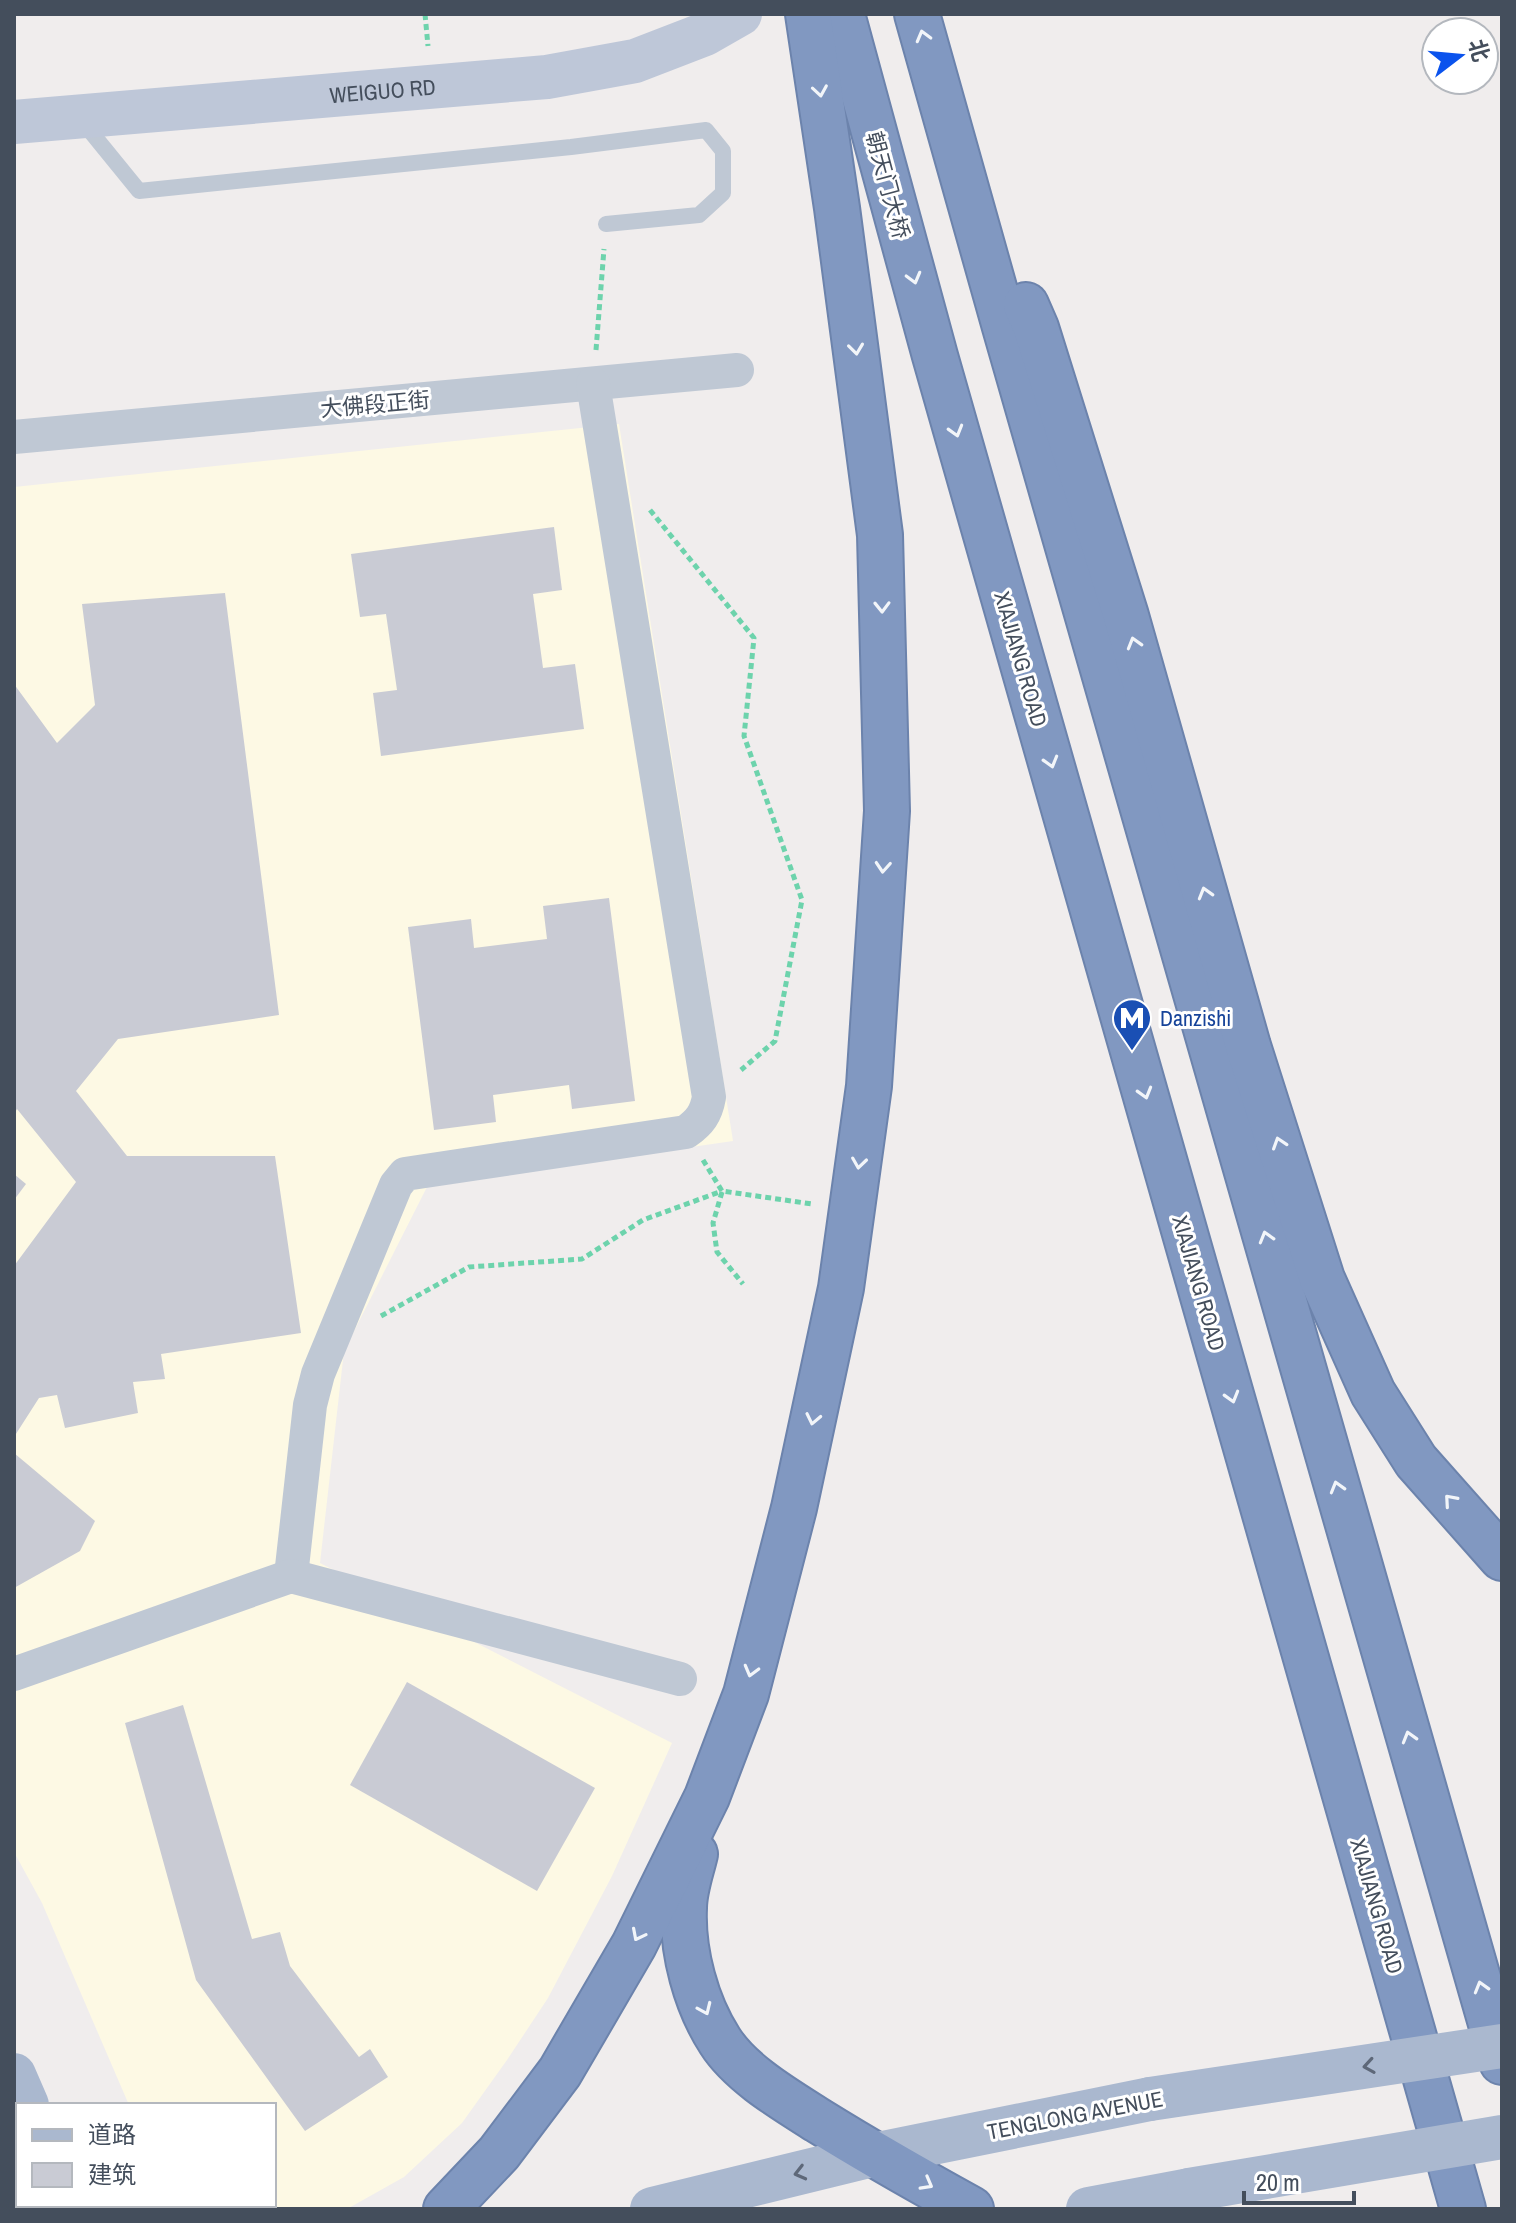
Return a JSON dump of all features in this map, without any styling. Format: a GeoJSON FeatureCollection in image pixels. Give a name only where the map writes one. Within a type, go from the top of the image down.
{"type":"FeatureCollection","features":[{"type":"Feature","properties":{"kind":"highway"},"geometry":{"type":"LineString","coordinates":[[446,2209],[499,2153],[560,2072],[634,1945],[707,1797],[746,1694],[794,1508],[841,1288],[869,1086],[887,811],[880,535],[808,14]]}},
{"type":"Feature","properties":{"kind":"highway","name":"朝天门大桥"},"geometry":{"type":"LineString","coordinates":[[842,14],[935,356]]}},
{"type":"Feature","properties":{"kind":"highway"},"geometry":{"type":"LineString","coordinates":[[917,14],[937,86],[1020,328],[1126,616],[1248,1046],[1322,1279],[1373,1393],[1416,1461],[1502,1558]]}},
{"type":"Feature","properties":{"kind":"highway"},"geometry":{"type":"LineString","coordinates":[[1020,328],[1502,2062]]}},
{"type":"Feature","properties":{"kind":"highway","name":"XIAJIANG ROAD"},"geometry":{"type":"LineString","coordinates":[[935,356],[1463,2209]]}},
{"type":"Feature","properties":{"kind":"highway"},"geometry":{"type":"LineString","coordinates":[[707,1797],[684,1906],[688,1955],[701,2002],[721,2042],[754,2077],[792,2104],[873,2155],[971,2209]]}},
{"type":"Feature","properties":{"kind":"main road","name":"TENGLONG AVENUE"},"geometry":{"type":"LineString","coordinates":[[652,2209],[873,2155],[1150,2099],[1502,2046]]}},
{"type":"Feature","properties":{"kind":"main road"},"geometry":{"type":"LineString","coordinates":[[14,2075],[26,2103]]}},
{"type":"Feature","properties":{"kind":"main road"},"geometry":{"type":"LineString","coordinates":[[1088,2209],[1502,2137]]}},
{"type":"Feature","properties":{"kind":"street","name":"WEIGUO RD"},"geometry":{"type":"LineString","coordinates":[[14,122],[547,77],[635,61],[705,34],[740,14]]}},
{"type":"Feature","properties":{"kind":"street","name":"大佛段正街"},"geometry":{"type":"LineString","coordinates":[[14,437],[737,370]]}},
{"type":"Feature","properties":{"kind":"street"},"geometry":{"type":"LineString","coordinates":[[291,1576],[310,1405],[318,1374],[396,1185],[405,1174],[686,1132],[699,1123],[706,1111],[709,1097],[593,384]]}},
{"type":"Feature","properties":{"kind":"street"},"geometry":{"type":"LineString","coordinates":[[14,1674],[291,1576],[680,1679]]}},
{"type":"Feature","properties":{"kind":"lane"},"geometry":{"type":"LineString","coordinates":[[79,116],[139,191],[571,147],[706,130],[723,151],[723,193],[699,215],[606,224]]}},
{"type":"Feature","properties":{"kind":"path"},"geometry":{"type":"LineString","coordinates":[[593,384],[606,224]]}},
{"type":"Feature","properties":{"kind":"path"},"geometry":{"type":"LineString","coordinates":[[644,502],[754,638],[744,736],[802,900],[775,1041],[709,1097]]}},
{"type":"Feature","properties":{"kind":"path"},"geometry":{"type":"LineString","coordinates":[[686,1132],[722,1191],[713,1223],[717,1252],[743,1284]]}},
{"type":"Feature","properties":{"kind":"path"},"geometry":{"type":"LineString","coordinates":[[330,1345],[469,1267],[582,1259],[643,1220],[722,1191],[812,1204]]}},
{"type":"Feature","properties":{"kind":"shaded area"},"geometry":{"type":"Polygon","coordinates":[[[619,424],[733,1141],[428,1185],[344,1351],[320,1563],[672,1743],[612,1876],[548,1998],[507,2060],[462,2123],[404,2177],[347,2209],[174,2209],[276,2207],[276,2103],[128,2103],[42,1903],[14,1852],[14,487],[619,424]]]}},
{"type":"Feature","properties":{"kind":"building"},"geometry":{"type":"Polygon","coordinates":[[[554,527],[562,590],[533,594],[543,668],[575,664],[584,729],[381,756],[373,693],[397,690],[386,614],[360,617],[351,554],[554,527]]]}},
{"type":"Feature","properties":{"kind":"building"},"geometry":{"type":"Polygon","coordinates":[[[225,593],[279,1015],[118,1039],[76,1091],[127,1156],[275,1156],[301,1333],[161,1354],[165,1379],[133,1382],[138,1413],[65,1428],[57,1395],[39,1398],[14,1437],[14,1266],[76,1182],[17,1109],[14,1114],[14,684],[57,743],[95,705],[82,604],[225,593]]]}},
{"type":"Feature","properties":{"kind":"building"},"geometry":{"type":"Polygon","coordinates":[[[609,898],[635,1101],[572,1109],[569,1085],[493,1095],[496,1122],[434,1130],[408,927],[471,919],[474,948],[547,939],[543,906],[609,898]]]}},
{"type":"Feature","properties":{"kind":"building"},"geometry":{"type":"Polygon","coordinates":[[[14,1174],[26,1184],[14,1200],[14,1174]]]}},
{"type":"Feature","properties":{"kind":"building"},"geometry":{"type":"Polygon","coordinates":[[[14,1453],[95,1521],[80,1551],[14,1588],[14,1453]]]}},
{"type":"Feature","properties":{"kind":"building"},"geometry":{"type":"Polygon","coordinates":[[[407,1682],[595,1788],[537,1891],[350,1785],[407,1682]]]}},
{"type":"Feature","properties":{"kind":"building"},"geometry":{"type":"Polygon","coordinates":[[[183,1705],[252,1939],[280,1932],[290,1966],[359,2057],[370,2049],[388,2077],[305,2131],[196,1980],[125,1723],[183,1705]]]}},
{"type":"Feature","properties":{"kind":"place","name":"Danzishi"},"geometry":{"type":"Point","coordinates":[1132,1052]}}]}
